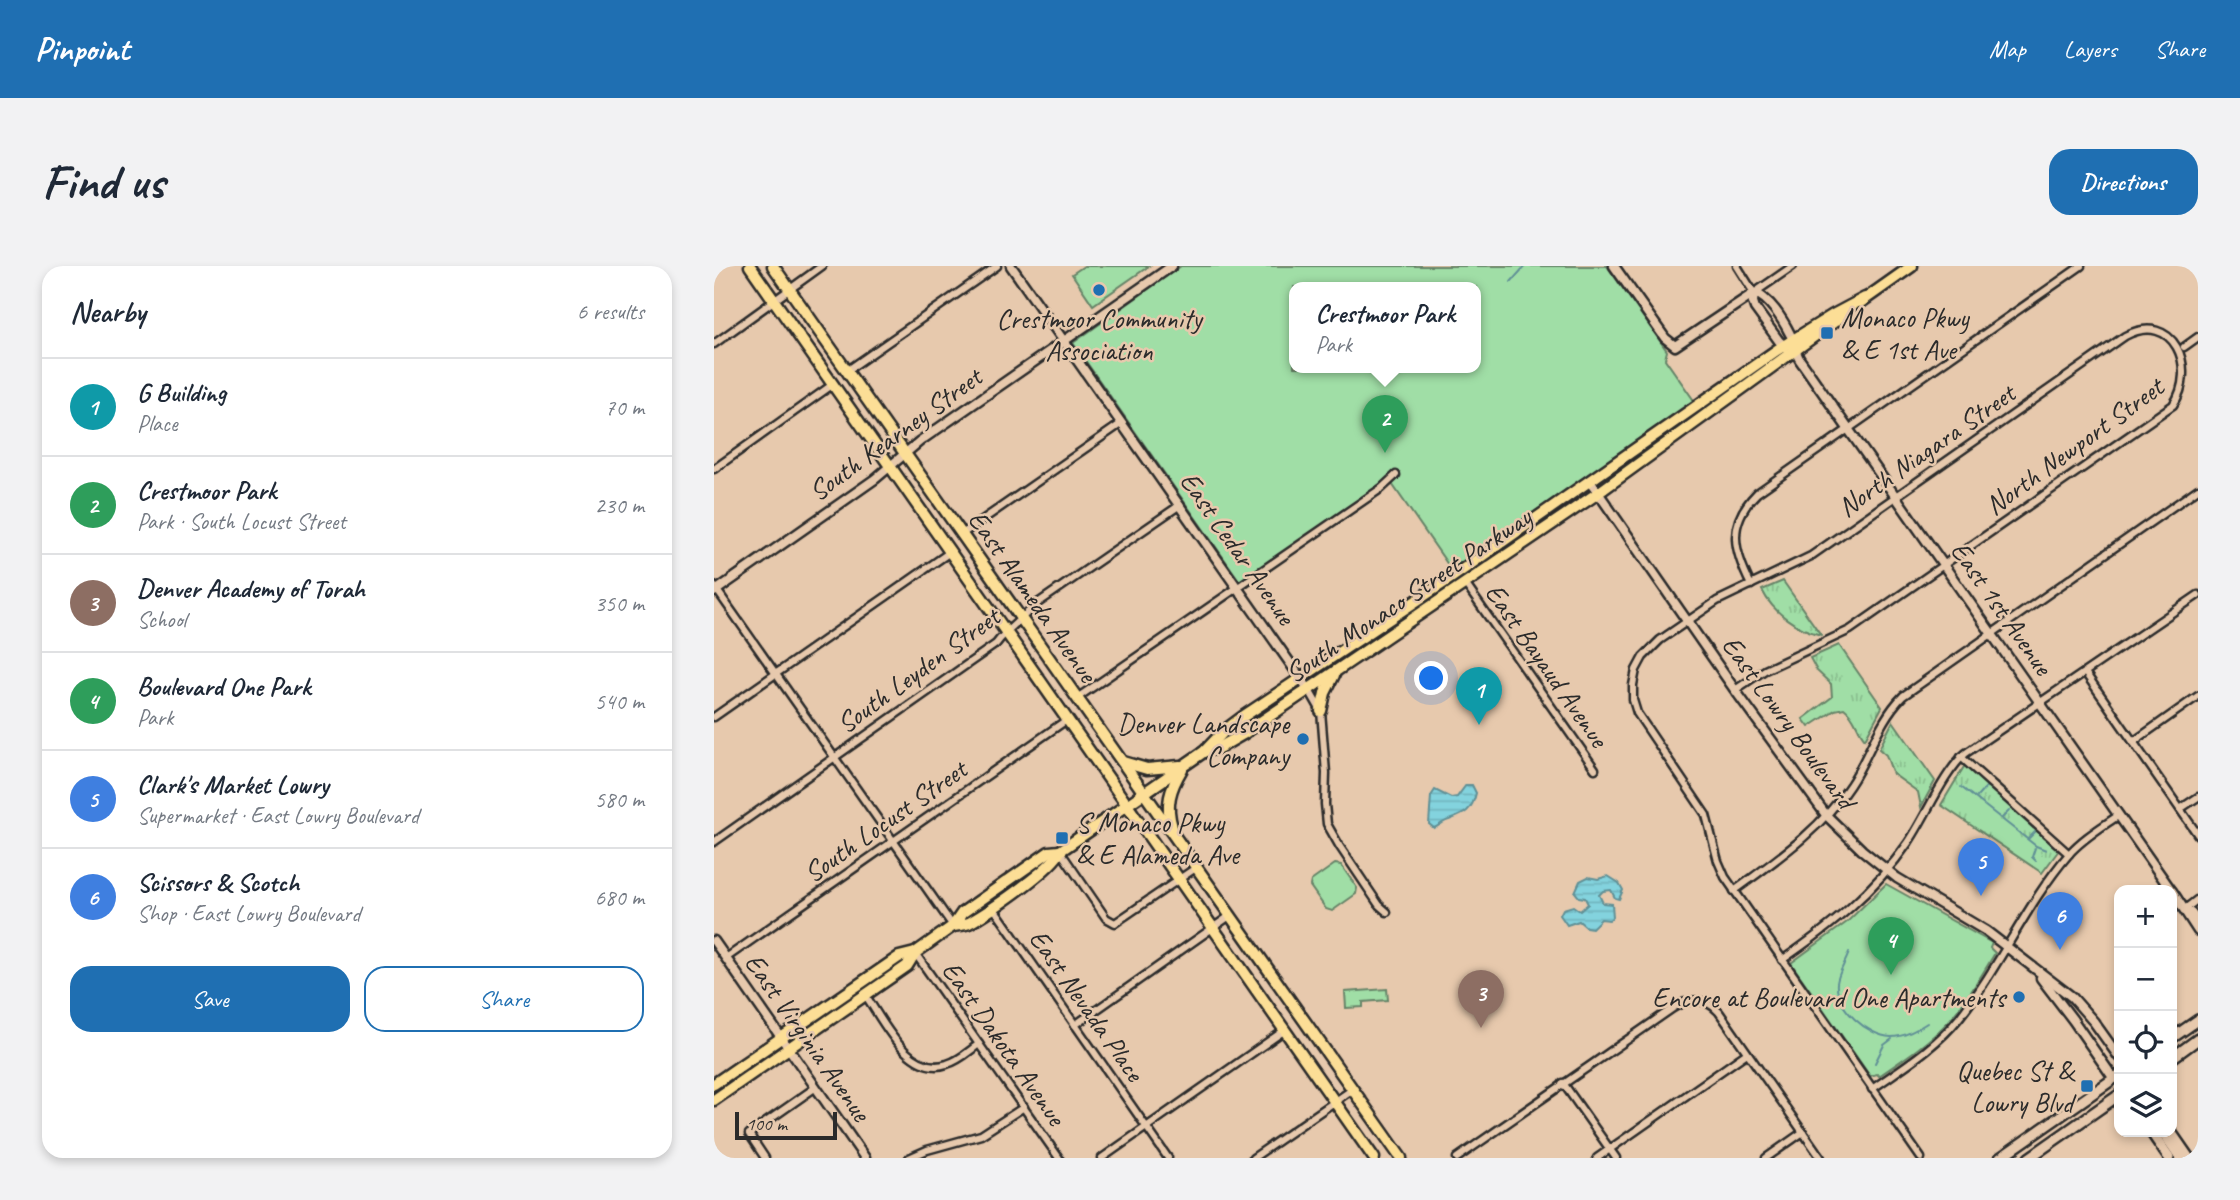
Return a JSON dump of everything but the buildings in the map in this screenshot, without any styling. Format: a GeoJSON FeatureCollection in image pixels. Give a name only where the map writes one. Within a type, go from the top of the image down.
{"type":"FeatureCollection","features":[{"type":"Feature","properties":{"kind":"main road","name":"East Alameda Avenue"},"geometry":{"type":"LineString","coordinates":[[750,266],[1374,1158]]}},
{"type":"Feature","properties":{"kind":"main road","name":"East Alameda Avenue"},"geometry":{"type":"LineString","coordinates":[[773,266],[1401,1158]]}},
{"type":"Feature","properties":{"kind":"main road"},"geometry":{"type":"LineString","coordinates":[[1865,298],[1912,266]]}},
{"type":"Feature","properties":{"kind":"main road","name":"South Monaco Street Parkway"},"geometry":{"type":"LineString","coordinates":[[1060,851],[1205,751],[1232,725],[1452,577],[1788,343],[1865,298]]}},
{"type":"Feature","properties":{"kind":"main road","name":"South Monaco Street Parkway"},"geometry":{"type":"LineString","coordinates":[[1205,751],[1229,743],[1466,585],[1598,494],[1795,352],[1865,298]]}},
{"type":"Feature","properties":{"kind":"main road"},"geometry":{"type":"LineString","coordinates":[[1466,585],[1470,572],[1490,558],[1504,541]]}},
{"type":"Feature","properties":{"kind":"main road"},"geometry":{"type":"LineString","coordinates":[[1420,616],[1431,601],[1449,589],[1453,583],[1452,577]]}},
{"type":"Feature","properties":{"kind":"main road"},"geometry":{"type":"LineString","coordinates":[[1321,711],[1325,693],[1335,673]]}},
{"type":"Feature","properties":{"kind":"main road"},"geometry":{"type":"LineString","coordinates":[[1123,762],[1136,768],[1149,769],[1184,765]]}},
{"type":"Feature","properties":{"kind":"main road"},"geometry":{"type":"LineString","coordinates":[[1176,838],[1168,801],[1173,784],[1184,765]]}},
{"type":"Feature","properties":{"kind":"main road"},"geometry":{"type":"LineString","coordinates":[[953,926],[967,924],[993,906],[1049,866],[1060,851]]}},
{"type":"Feature","properties":{"kind":"main road"},"geometry":{"type":"LineString","coordinates":[[714,1100],[909,964],[915,953],[953,926],[960,914],[1049,852],[1060,851]]}},
{"type":"Feature","properties":{"kind":"main road"},"geometry":{"type":"LineString","coordinates":[[714,1084],[901,955],[915,953]]}},
{"type":"Feature","properties":{"kind":"main road"},"geometry":{"type":"LineString","coordinates":[[2177,1035],[2198,1020]]}},
{"type":"Feature","properties":{"kind":"main road"},"geometry":{"type":"LineString","coordinates":[[2177,1054],[2198,1039]]}},
{"type":"Feature","properties":{"kind":"main road"},"geometry":{"type":"LineString","coordinates":[[2000,1158],[2114,1082]]}},
{"type":"Feature","properties":{"kind":"main road"},"geometry":{"type":"LineString","coordinates":[[2029,1158],[2114,1098]]}},
{"type":"Feature","properties":{"kind":"main road"},"geometry":{"type":"LineString","coordinates":[[2154,1137],[2169,1158]]}},
{"type":"Feature","properties":{"kind":"main road"},"geometry":{"type":"LineString","coordinates":[[2165,1137],[2180,1158]]}},
{"type":"Feature","properties":{"kind":"main road"},"geometry":{"type":"LineString","coordinates":[[2174,1137],[2189,1158]]}},
{"type":"Feature","properties":{"kind":"street"},"geometry":{"type":"LineString","coordinates":[[714,344],[822,266]]}},
{"type":"Feature","properties":{"kind":"street"},"geometry":{"type":"LineString","coordinates":[[848,370],[997,266]]}},
{"type":"Feature","properties":{"kind":"street","name":"East Cedar Avenue"},"geometry":{"type":"LineString","coordinates":[[1011,266],[1309,690],[1321,711],[1327,824],[1379,905],[1387,912]]}},
{"type":"Feature","properties":{"kind":"street","name":"South Kearney Street"},"geometry":{"type":"LineString","coordinates":[[715,589],[890,466],[924,438],[1172,266]]}},
{"type":"Feature","properties":{"kind":"street"},"geometry":{"type":"LineString","coordinates":[[1614,266],[1665,338],[1671,344],[1679,346],[1793,266]]}},
{"type":"Feature","properties":{"kind":"street"},"geometry":{"type":"LineString","coordinates":[[1737,266],[1754,293]]}},
{"type":"Feature","properties":{"kind":"street"},"geometry":{"type":"LineString","coordinates":[[1751,585],[1738,556],[1735,538],[1738,521],[1747,503],[1761,489],[2081,266]]}},
{"type":"Feature","properties":{"kind":"street","name":"East 1st Avenue"},"geometry":{"type":"LineString","coordinates":[[1788,343],[1766,299],[1754,293],[1752,300],[1755,307],[1795,352],[2168,885]]}},
{"type":"Feature","properties":{"kind":"street","name":"North Niagara Street"},"geometry":{"type":"LineString","coordinates":[[1921,1158],[1734,891],[1720,866],[1704,810],[1643,724],[1633,699],[1636,670],[1643,657],[1660,640],[1717,601],[1803,561],[2131,333],[2157,330],[2169,335],[2184,347]]}},
{"type":"Feature","properties":{"kind":"street"},"geometry":{"type":"LineString","coordinates":[[2184,347],[2198,337]]}},
{"type":"Feature","properties":{"kind":"street","name":"North Newport Street"},"geometry":{"type":"LineString","coordinates":[[1735,690],[1765,670],[1850,630],[2177,402],[2190,377],[2184,347]]}},
{"type":"Feature","properties":{"kind":"street"},"geometry":{"type":"LineString","coordinates":[[714,469],[832,385]]}},
{"type":"Feature","properties":{"kind":"street"},"geometry":{"type":"LineString","coordinates":[[962,534],[1122,423]]}},
{"type":"Feature","properties":{"kind":"street"},"geometry":{"type":"LineString","coordinates":[[1077,698],[1382,488],[1396,475]]}},
{"type":"Feature","properties":{"kind":"street","name":"East Lowry Boulevard"},"geometry":{"type":"LineString","coordinates":[[1590,481],[1735,690],[1826,815],[1887,870],[2007,946],[2079,1004],[2114,1050]]}},
{"type":"Feature","properties":{"kind":"street"},"geometry":{"type":"LineString","coordinates":[[1734,891],[1789,851],[1826,815],[1855,778],[1887,716],[1898,701],[2198,489]]}},
{"type":"Feature","properties":{"kind":"street","name":"South Leyden Street"},"geometry":{"type":"LineString","coordinates":[[714,842],[996,644],[1006,631],[1035,605],[1180,505]]}},
{"type":"Feature","properties":{"kind":"street"},"geometry":{"type":"LineString","coordinates":[[714,717],[950,552]]}},
{"type":"Feature","properties":{"kind":"street","name":"East Bayaud Avenue"},"geometry":{"type":"LineString","coordinates":[[1466,585],[1595,769]]}},
{"type":"Feature","properties":{"kind":"street","name":"East Dakota Avenue"},"geometry":{"type":"LineString","coordinates":[[715,589],[953,926]]}},
{"type":"Feature","properties":{"kind":"street"},"geometry":{"type":"LineString","coordinates":[[1782,960],[1845,914],[1887,870],[1909,843],[1961,757],[2198,596]]}},
{"type":"Feature","properties":{"kind":"street"},"geometry":{"type":"LineString","coordinates":[[2086,674],[2198,835]]}},
{"type":"Feature","properties":{"kind":"street"},"geometry":{"type":"LineString","coordinates":[[2133,741],[2198,696]]}},
{"type":"Feature","properties":{"kind":"street","name":"South Locust Street"},"geometry":{"type":"LineString","coordinates":[[726,958],[1068,719]]}},
{"type":"Feature","properties":{"kind":"street"},"geometry":{"type":"LineString","coordinates":[[1961,757],[2070,854]]}},
{"type":"Feature","properties":{"kind":"street"},"geometry":{"type":"LineString","coordinates":[[2180,809],[2198,797]]}},
{"type":"Feature","properties":{"kind":"street"},"geometry":{"type":"LineString","coordinates":[[1872,1088],[1925,1051],[1950,1028],[1972,1000],[2070,854],[2119,815]]}},
{"type":"Feature","properties":{"kind":"street"},"geometry":{"type":"LineString","coordinates":[[1060,851],[1106,918],[1115,923],[1197,867]]}},
{"type":"Feature","properties":{"kind":"street","name":"East 1st Avenue"},"geometry":{"type":"LineString","coordinates":[[2177,898],[2198,922]]}},
{"type":"Feature","properties":{"kind":"street"},"geometry":{"type":"LineString","coordinates":[[2185,909],[2198,900]]}},
{"type":"Feature","properties":{"kind":"street","name":"East Nevada Place"},"geometry":{"type":"LineString","coordinates":[[993,906],[1168,1158]]}},
{"type":"Feature","properties":{"kind":"street","name":"East 1st Avenue"},"geometry":{"type":"LineString","coordinates":[[2185,909],[2198,931]]}},
{"type":"Feature","properties":{"kind":"street"},"geometry":{"type":"LineString","coordinates":[[1075,1025],[1231,915]]}},
{"type":"Feature","properties":{"kind":"street","name":"East Virginia Avenue"},"geometry":{"type":"LineString","coordinates":[[714,941],[865,1158]]}},
{"type":"Feature","properties":{"kind":"street","name":"East Dakota Avenue"},"geometry":{"type":"LineString","coordinates":[[915,953],[1059,1158]]}},
{"type":"Feature","properties":{"kind":"street","name":"East Lowry Boulevard"},"geometry":{"type":"LineString","coordinates":[[2033,967],[2114,1076]]}},
{"type":"Feature","properties":{"kind":"street"},"geometry":{"type":"LineString","coordinates":[[866,996],[906,1052],[920,1064],[948,1064],[979,1044]]}},
{"type":"Feature","properties":{"kind":"street"},"geometry":{"type":"LineString","coordinates":[[1457,1158],[1673,1008],[1689,1001],[1702,1001],[1712,1005],[1821,1158]]}},
{"type":"Feature","properties":{"kind":"street"},"geometry":{"type":"LineString","coordinates":[[1102,1158],[1285,1030]]}},
{"type":"Feature","properties":{"kind":"street"},"geometry":{"type":"LineString","coordinates":[[1597,1158],[1748,1053]]}},
{"type":"Feature","properties":{"kind":"street"},"geometry":{"type":"LineString","coordinates":[[1563,1083],[1616,1158]]}},
{"type":"Feature","properties":{"kind":"street"},"geometry":{"type":"LineString","coordinates":[[765,1158],[749,1134],[816,1087]]}},
{"type":"Feature","properties":{"kind":"street"},"geometry":{"type":"LineString","coordinates":[[1253,1158],[1353,1089]]}},
{"type":"Feature","properties":{"kind":"street"},"geometry":{"type":"LineString","coordinates":[[909,1158],[924,1150],[981,1135],[1024,1107]]}},
{"type":"Feature","properties":{"kind":"street"},"geometry":{"type":"LineString","coordinates":[[1766,1158],[1803,1132]]}},
{"type":"Feature","properties":{"kind":"green space","name":"Crestmoor Community Association"},"geometry":{"type":"Polygon","coordinates":[[[1084,266],[1149,266],[1093,305],[1072,274],[1084,266]]]}},
{"type":"Feature","properties":{"kind":"green space"},"geometry":{"type":"Polygon","coordinates":[[[1181,266],[1607,266],[1667,351],[1665,359],[1695,402],[1451,569],[1392,484],[1244,587],[1073,343],[1181,266]]]}},
{"type":"Feature","properties":{"kind":"green space"},"geometry":{"type":"Polygon","coordinates":[[[1783,581],[1821,635],[1803,629],[1772,606],[1762,590],[1783,581]]]}},
{"type":"Feature","properties":{"kind":"green space"},"geometry":{"type":"Polygon","coordinates":[[[1839,645],[1882,707],[1865,739],[1844,708],[1835,710],[1809,727],[1803,719],[1832,697],[1831,684],[1817,671],[1810,658],[1839,645]]]}},
{"type":"Feature","properties":{"kind":"green space"},"geometry":{"type":"Polygon","coordinates":[[[1893,721],[1935,781],[1921,807],[1918,792],[1893,774],[1886,755],[1879,749],[1893,721]]]}},
{"type":"Feature","properties":{"kind":"green space"},"geometry":{"type":"Polygon","coordinates":[[[1965,765],[2059,850],[2042,873],[1941,805],[1965,765]]]}},
{"type":"Feature","properties":{"kind":"green space"},"geometry":{"type":"Polygon","coordinates":[[[1335,864],[1341,865],[1357,888],[1356,894],[1332,911],[1326,909],[1310,886],[1311,881],[1335,864]]]}},
{"type":"Feature","properties":{"kind":"green space"},"geometry":{"type":"Polygon","coordinates":[[[1886,884],[1992,943],[1990,948],[1995,953],[1966,1000],[1938,1032],[1879,1076],[1870,1076],[1791,963],[1847,922],[1886,884]]]}},
{"type":"Feature","properties":{"kind":"green space"},"geometry":{"type":"Polygon","coordinates":[[[1387,989],[1388,1000],[1363,1002],[1363,1007],[1346,1008],[1345,992],[1387,989]]]}},
{"type":"Feature","properties":{"kind":"water"},"geometry":{"type":"Polygon","coordinates":[[[1466,785],[1472,785],[1476,793],[1467,811],[1434,828],[1429,824],[1431,796],[1435,790],[1451,798],[1457,797],[1466,785]]]}},
{"type":"Feature","properties":{"kind":"water"},"geometry":{"type":"Polygon","coordinates":[[[1608,876],[1619,883],[1623,890],[1619,899],[1615,898],[1611,890],[1603,891],[1599,895],[1603,903],[1612,904],[1613,917],[1609,920],[1601,919],[1592,928],[1579,921],[1567,925],[1560,915],[1563,909],[1573,906],[1580,911],[1588,904],[1585,898],[1579,897],[1575,892],[1580,881],[1588,877],[1598,879],[1608,876]]]}},
{"type":"Feature","properties":{"kind":"waterway"},"geometry":{"type":"LineString","coordinates":[[1511,282],[1525,266]]}},
{"type":"Feature","properties":{"kind":"waterway"},"geometry":{"type":"LineString","coordinates":[[1961,787],[2036,846],[2046,850]]}},
{"type":"Feature","properties":{"kind":"waterway"},"geometry":{"type":"LineString","coordinates":[[1977,797],[1986,787]]}},
{"type":"Feature","properties":{"kind":"waterway"},"geometry":{"type":"LineString","coordinates":[[2002,818],[2009,811]]}},
{"type":"Feature","properties":{"kind":"waterway"},"geometry":{"type":"LineString","coordinates":[[2028,839],[2035,832]]}},
{"type":"Feature","properties":{"kind":"waterway"},"geometry":{"type":"LineString","coordinates":[[2035,848],[2032,857],[2036,861]]}},
{"type":"Feature","properties":{"kind":"waterway"},"geometry":{"type":"LineString","coordinates":[[1849,952],[1837,983],[1841,1002],[1855,1019],[1873,1032],[1891,1037],[1914,1031],[1927,1023]]}},
{"type":"Feature","properties":{"kind":"waterway"},"geometry":{"type":"LineString","coordinates":[[1875,1063],[1884,1045],[1892,1039]]}},
{"type":"Feature","properties":{"kind":"place","name":"Crestmoor Community Association"},"geometry":{"type":"Point","coordinates":[1099,290]}},
{"type":"Feature","properties":{"kind":"place","name":"Monaco Pkwy & E 1st Ave"},"geometry":{"type":"Point","coordinates":[1827,333]}},
{"type":"Feature","properties":{"kind":"place","name":"Crestmoor Park"},"geometry":{"type":"Point","coordinates":[1385,453]}},
{"type":"Feature","properties":{"kind":"place","name":"G Building"},"geometry":{"type":"Point","coordinates":[1479,725]}},
{"type":"Feature","properties":{"kind":"place","name":"Denver Landscape Company"},"geometry":{"type":"Point","coordinates":[1303,739]}},
{"type":"Feature","properties":{"kind":"place","name":"S Monaco Pkwy & E Alameda Ave"},"geometry":{"type":"Point","coordinates":[1062,838]}},
{"type":"Feature","properties":{"kind":"place","name":"Clark's Market Lowry"},"geometry":{"type":"Point","coordinates":[1981,896]}},
{"type":"Feature","properties":{"kind":"place","name":"Scissors & Scotch"},"geometry":{"type":"Point","coordinates":[2060,950]}},
{"type":"Feature","properties":{"kind":"place","name":"Boulevard One Park"},"geometry":{"type":"Point","coordinates":[1891,975]}},
{"type":"Feature","properties":{"kind":"place","name":"Encore at Boulevard One Apartments"},"geometry":{"type":"Point","coordinates":[2019,997]}},
{"type":"Feature","properties":{"kind":"place","name":"Denver Academy of Torah"},"geometry":{"type":"Point","coordinates":[1481,1028]}},
{"type":"Feature","properties":{"kind":"place","name":"Quebec St & Lowry Blvd"},"geometry":{"type":"Point","coordinates":[2087,1086]}}]}
